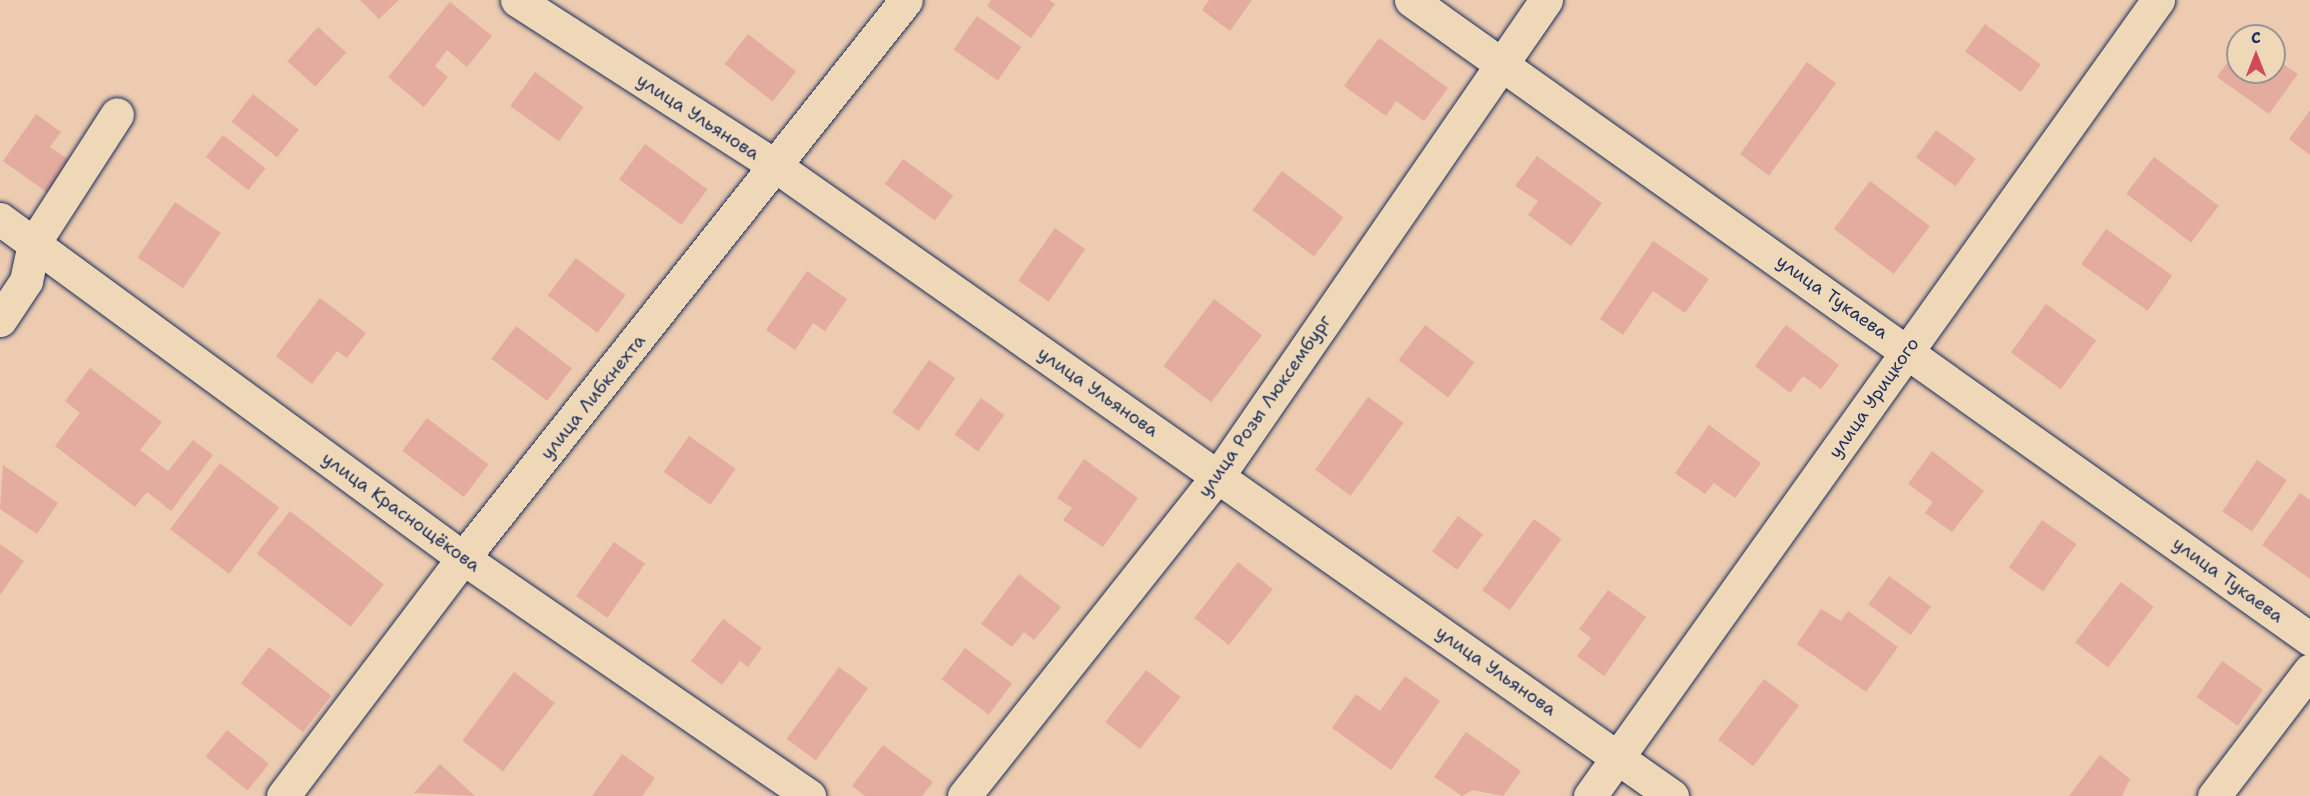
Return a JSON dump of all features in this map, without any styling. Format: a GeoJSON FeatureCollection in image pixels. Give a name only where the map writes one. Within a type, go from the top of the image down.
{"type":"FeatureCollection","features":[{"type":"Feature","properties":{"kind":"street","name":"улица Ульянова"},"geometry":{"type":"LineString","coordinates":[[517,0],[777,167],[1672,796]]}},
{"type":"Feature","properties":{"kind":"street","name":"улица Либкнехта"},"geometry":{"type":"LineString","coordinates":[[283,796],[463,558],[777,167],[906,0]]}},
{"type":"Feature","properties":{"kind":"street","name":"улица Тукаева"},"geometry":{"type":"LineString","coordinates":[[1411,0],[1907,350],[2310,639]]}},
{"type":"Feature","properties":{"kind":"street","name":"улица Розы Люксембург"},"geometry":{"type":"LineString","coordinates":[[964,796],[1218,476],[1546,0]]}},
{"type":"Feature","properties":{"kind":"street","name":"улица Урицкого"},"geometry":{"type":"LineString","coordinates":[[1590,796],[2158,0]]}},
{"type":"Feature","properties":{"kind":"street"},"geometry":{"type":"LineString","coordinates":[[0,320],[27,281],[34,243],[117,114]]}},
{"type":"Feature","properties":{"kind":"street","name":"улица Краснощёкова"},"geometry":{"type":"LineString","coordinates":[[0,219],[463,558],[809,796]]}},
{"type":"Feature","properties":{"kind":"street"},"geometry":{"type":"LineString","coordinates":[[2214,796],[2310,670]]}},
{"type":"Feature","properties":{"kind":"building"},"geometry":{"type":"Polygon","coordinates":[[[360,0],[399,0],[379,19],[360,0]]]}},
{"type":"Feature","properties":{"kind":"building"},"geometry":{"type":"Polygon","coordinates":[[[991,0],[1049,0],[1055,4],[1031,38],[987,6],[991,0]]]}},
{"type":"Feature","properties":{"kind":"building"},"geometry":{"type":"Polygon","coordinates":[[[1209,0],[1252,0],[1230,31],[1202,10],[1209,0]]]}},
{"type":"Feature","properties":{"kind":"building"},"geometry":{"type":"Polygon","coordinates":[[[450,2],[492,36],[467,67],[447,50],[435,66],[448,77],[424,107],[388,77],[450,2]]]}},
{"type":"Feature","properties":{"kind":"building"},"geometry":{"type":"Polygon","coordinates":[[[977,16],[1021,47],[998,81],[953,50],[977,16]]]}},
{"type":"Feature","properties":{"kind":"building"},"geometry":{"type":"Polygon","coordinates":[[[1985,24],[2041,65],[2021,92],[1965,52],[1985,24]]]}},
{"type":"Feature","properties":{"kind":"building"},"geometry":{"type":"Polygon","coordinates":[[[318,27],[346,52],[315,87],[287,61],[318,27]]]}},
{"type":"Feature","properties":{"kind":"building"},"geometry":{"type":"Polygon","coordinates":[[[748,34],[796,72],[773,101],[725,64],[748,34]]]}},
{"type":"Feature","properties":{"kind":"building"},"geometry":{"type":"Polygon","coordinates":[[[1379,38],[1448,88],[1424,121],[1396,101],[1386,116],[1344,86],[1379,38]]]}},
{"type":"Feature","properties":{"kind":"building"},"geometry":{"type":"Polygon","coordinates":[[[1807,62],[1836,83],[1769,175],[1740,154],[1807,62]]]}},
{"type":"Feature","properties":{"kind":"building"},"geometry":{"type":"Polygon","coordinates":[[[2226,64],[2226,83],[2217,77],[2226,64]]]}},
{"type":"Feature","properties":{"kind":"building"},"geometry":{"type":"Polygon","coordinates":[[[2286,66],[2298,74],[2269,114],[2227,84],[2286,84],[2286,66]]]}},
{"type":"Feature","properties":{"kind":"building"},"geometry":{"type":"Polygon","coordinates":[[[535,72],[584,107],[559,141],[510,106],[535,72]]]}},
{"type":"Feature","properties":{"kind":"building"},"geometry":{"type":"Polygon","coordinates":[[[253,94],[299,130],[277,157],[231,122],[253,94]]]}},
{"type":"Feature","properties":{"kind":"building"},"geometry":{"type":"Polygon","coordinates":[[[2310,110],[2310,155],[2289,139],[2310,110]]]}},
{"type":"Feature","properties":{"kind":"building"},"geometry":{"type":"Polygon","coordinates":[[[36,114],[61,132],[50,147],[71,161],[48,193],[3,161],[36,114]]]}},
{"type":"Feature","properties":{"kind":"building"},"geometry":{"type":"Polygon","coordinates":[[[1936,130],[1976,159],[1956,186],[1916,158],[1936,130]]]}},
{"type":"Feature","properties":{"kind":"building"},"geometry":{"type":"Polygon","coordinates":[[[223,135],[266,168],[248,190],[206,157],[223,135]]]}},
{"type":"Feature","properties":{"kind":"building"},"geometry":{"type":"Polygon","coordinates":[[[645,144],[707,189],[681,225],[619,180],[645,144]]]}},
{"type":"Feature","properties":{"kind":"building"},"geometry":{"type":"Polygon","coordinates":[[[1537,156],[1602,203],[1571,246],[1528,215],[1538,201],[1515,186],[1537,156]]]}},
{"type":"Feature","properties":{"kind":"building"},"geometry":{"type":"Polygon","coordinates":[[[2154,157],[2219,206],[2191,242],[2126,194],[2154,157]]]}},
{"type":"Feature","properties":{"kind":"building"},"geometry":{"type":"Polygon","coordinates":[[[903,159],[953,195],[935,221],[885,184],[903,159]]]}},
{"type":"Feature","properties":{"kind":"building"},"geometry":{"type":"Polygon","coordinates":[[[1282,171],[1343,217],[1314,256],[1253,210],[1282,171]]]}},
{"type":"Feature","properties":{"kind":"building"},"geometry":{"type":"Polygon","coordinates":[[[1870,181],[1930,226],[1894,274],[1834,229],[1870,181]]]}},
{"type":"Feature","properties":{"kind":"building"},"geometry":{"type":"Polygon","coordinates":[[[175,202],[221,233],[183,288],[138,258],[175,202]]]}},
{"type":"Feature","properties":{"kind":"building"},"geometry":{"type":"Polygon","coordinates":[[[1055,228],[1085,249],[1049,302],[1018,280],[1055,228]]]}},
{"type":"Feature","properties":{"kind":"building"},"geometry":{"type":"Polygon","coordinates":[[[2106,229],[2172,275],[2148,311],[2081,264],[2106,229]]]}},
{"type":"Feature","properties":{"kind":"building"},"geometry":{"type":"Polygon","coordinates":[[[1653,241],[1709,279],[1685,313],[1653,291],[1623,335],[1600,319],[1653,241]]]}},
{"type":"Feature","properties":{"kind":"building"},"geometry":{"type":"Polygon","coordinates":[[[576,258],[626,295],[597,333],[548,296],[576,258]]]}},
{"type":"Feature","properties":{"kind":"building"},"geometry":{"type":"Polygon","coordinates":[[[807,271],[847,299],[825,331],[813,323],[795,350],[766,330],[807,271]]]}},
{"type":"Feature","properties":{"kind":"building"},"geometry":{"type":"Polygon","coordinates":[[[320,298],[366,333],[347,358],[337,351],[312,384],[276,356],[320,298]]]}},
{"type":"Feature","properties":{"kind":"building"},"geometry":{"type":"Polygon","coordinates":[[[1214,299],[1262,335],[1211,402],[1163,366],[1214,299]]]}},
{"type":"Feature","properties":{"kind":"building"},"geometry":{"type":"Polygon","coordinates":[[[2046,304],[2096,340],[2061,389],[2011,353],[2046,304]]]}},
{"type":"Feature","properties":{"kind":"building"},"geometry":{"type":"Polygon","coordinates":[[[1425,325],[1475,362],[1448,397],[1399,360],[1425,325]]]}},
{"type":"Feature","properties":{"kind":"building"},"geometry":{"type":"Polygon","coordinates":[[[1786,325],[1839,365],[1821,389],[1803,376],[1790,393],[1755,366],[1786,325]]]}},
{"type":"Feature","properties":{"kind":"building"},"geometry":{"type":"Polygon","coordinates":[[[516,326],[572,368],[547,401],[491,359],[516,326]]]}},
{"type":"Feature","properties":{"kind":"building"},"geometry":{"type":"Polygon","coordinates":[[[929,360],[955,378],[919,431],[892,412],[929,360]]]}},
{"type":"Feature","properties":{"kind":"building"},"geometry":{"type":"Polygon","coordinates":[[[90,368],[162,422],[140,450],[168,471],[193,440],[213,455],[171,511],[147,492],[135,507],[55,446],[80,413],[65,401],[90,368]]]}},
{"type":"Feature","properties":{"kind":"building"},"geometry":{"type":"Polygon","coordinates":[[[1368,397],[1404,423],[1351,496],[1315,470],[1368,397]]]}},
{"type":"Feature","properties":{"kind":"building"},"geometry":{"type":"Polygon","coordinates":[[[981,398],[1004,415],[978,451],[955,434],[981,398]]]}},
{"type":"Feature","properties":{"kind":"building"},"geometry":{"type":"Polygon","coordinates":[[[427,418],[488,464],[464,497],[402,451],[427,418]]]}},
{"type":"Feature","properties":{"kind":"building"},"geometry":{"type":"Polygon","coordinates":[[[1709,425],[1761,463],[1735,498],[1714,483],[1705,494],[1675,473],[1709,425]]]}},
{"type":"Feature","properties":{"kind":"building"},"geometry":{"type":"Polygon","coordinates":[[[689,436],[736,469],[710,505],[664,472],[689,436]]]}},
{"type":"Feature","properties":{"kind":"building"},"geometry":{"type":"Polygon","coordinates":[[[1932,451],[1984,491],[1952,532],[1925,513],[1933,502],[1908,484],[1932,451]]]}},
{"type":"Feature","properties":{"kind":"building"},"geometry":{"type":"Polygon","coordinates":[[[1084,459],[1138,498],[1103,547],[1063,520],[1072,508],[1057,498],[1084,459]]]}},
{"type":"Feature","properties":{"kind":"building"},"geometry":{"type":"Polygon","coordinates":[[[2257,460],[2287,480],[2252,532],[2222,511],[2257,460]]]}},
{"type":"Feature","properties":{"kind":"building"},"geometry":{"type":"Polygon","coordinates":[[[220,463],[279,508],[229,574],[170,529],[220,463]]]}},
{"type":"Feature","properties":{"kind":"building"},"geometry":{"type":"Polygon","coordinates":[[[3,465],[58,503],[37,534],[0,509],[3,465]]]}},
{"type":"Feature","properties":{"kind":"building"},"geometry":{"type":"Polygon","coordinates":[[[2300,493],[2310,500],[2310,579],[2262,545],[2300,493]]]}},
{"type":"Feature","properties":{"kind":"building"},"geometry":{"type":"Polygon","coordinates":[[[290,511],[384,584],[351,627],[257,554],[290,511]]]}},
{"type":"Feature","properties":{"kind":"building"},"geometry":{"type":"Polygon","coordinates":[[[1458,516],[1483,534],[1457,570],[1432,552],[1458,516]]]}},
{"type":"Feature","properties":{"kind":"building"},"geometry":{"type":"Polygon","coordinates":[[[1534,519],[1562,539],[1510,610],[1482,590],[1534,519]]]}},
{"type":"Feature","properties":{"kind":"building"},"geometry":{"type":"Polygon","coordinates":[[[2042,520],[2076,544],[2043,592],[2009,568],[2042,520]]]}},
{"type":"Feature","properties":{"kind":"building"},"geometry":{"type":"Polygon","coordinates":[[[614,542],[645,564],[607,618],[576,596],[614,542]]]}},
{"type":"Feature","properties":{"kind":"building"},"geometry":{"type":"Polygon","coordinates":[[[0,544],[24,561],[0,595],[0,544]]]}},
{"type":"Feature","properties":{"kind":"building"},"geometry":{"type":"Polygon","coordinates":[[[1238,562],[1273,589],[1229,645],[1194,618],[1238,562]]]}},
{"type":"Feature","properties":{"kind":"building"},"geometry":{"type":"Polygon","coordinates":[[[1019,574],[1061,607],[1034,640],[1024,632],[1012,647],[981,624],[1019,574]]]}},
{"type":"Feature","properties":{"kind":"building"},"geometry":{"type":"Polygon","coordinates":[[[1889,576],[1931,607],[1910,635],[1868,604],[1889,576]]]}},
{"type":"Feature","properties":{"kind":"building"},"geometry":{"type":"Polygon","coordinates":[[[2121,582],[2154,607],[2108,667],[2075,643],[2121,582]]]}},
{"type":"Feature","properties":{"kind":"building"},"geometry":{"type":"Polygon","coordinates":[[[1608,590],[1646,617],[1604,676],[1577,656],[1591,638],[1579,629],[1608,590]]]}},
{"type":"Feature","properties":{"kind":"building"},"geometry":{"type":"Polygon","coordinates":[[[1821,609],[1841,621],[1848,611],[1898,647],[1866,692],[1797,644],[1821,609]]]}},
{"type":"Feature","properties":{"kind":"building"},"geometry":{"type":"Polygon","coordinates":[[[723,619],[762,648],[748,667],[740,661],[722,685],[691,661],[723,619]]]}},
{"type":"Feature","properties":{"kind":"building"},"geometry":{"type":"Polygon","coordinates":[[[269,647],[331,696],[303,732],[241,683],[269,647]]]}},
{"type":"Feature","properties":{"kind":"building"},"geometry":{"type":"Polygon","coordinates":[[[965,648],[1012,684],[989,715],[942,679],[965,648]]]}},
{"type":"Feature","properties":{"kind":"building"},"geometry":{"type":"Polygon","coordinates":[[[2222,661],[2263,690],[2238,726],[2197,697],[2222,661]]]}},
{"type":"Feature","properties":{"kind":"building"},"geometry":{"type":"Polygon","coordinates":[[[839,667],[868,688],[816,760],[787,739],[839,667]]]}},
{"type":"Feature","properties":{"kind":"building"},"geometry":{"type":"Polygon","coordinates":[[[1146,670],[1181,697],[1140,749],[1105,722],[1146,670]]]}},
{"type":"Feature","properties":{"kind":"building"},"geometry":{"type":"Polygon","coordinates":[[[514,672],[555,703],[503,771],[462,741],[514,672]]]}},
{"type":"Feature","properties":{"kind":"building"},"geometry":{"type":"Polygon","coordinates":[[[1405,676],[1440,701],[1391,770],[1332,728],[1356,694],[1380,711],[1405,676]]]}},
{"type":"Feature","properties":{"kind":"building"},"geometry":{"type":"Polygon","coordinates":[[[1764,679],[1799,705],[1753,766],[1718,740],[1764,679]]]}},
{"type":"Feature","properties":{"kind":"building"},"geometry":{"type":"Polygon","coordinates":[[[227,730],[269,764],[248,790],[206,756],[227,730]]]}},
{"type":"Feature","properties":{"kind":"building"},"geometry":{"type":"Polygon","coordinates":[[[1466,732],[1521,771],[1503,796],[1473,790],[1462,796],[1434,777],[1466,732]]]}},
{"type":"Feature","properties":{"kind":"building"},"geometry":{"type":"Polygon","coordinates":[[[883,745],[933,782],[922,796],[865,796],[852,786],[883,745]]]}},
{"type":"Feature","properties":{"kind":"building"},"geometry":{"type":"Polygon","coordinates":[[[622,754],[655,778],[642,796],[592,796],[622,754]]]}},
{"type":"Feature","properties":{"kind":"building"},"geometry":{"type":"Polygon","coordinates":[[[2100,755],[2130,779],[2122,796],[2069,796],[2100,755]]]}},
{"type":"Feature","properties":{"kind":"building"},"geometry":{"type":"Polygon","coordinates":[[[440,764],[475,796],[414,793],[440,764]]]}}]}
